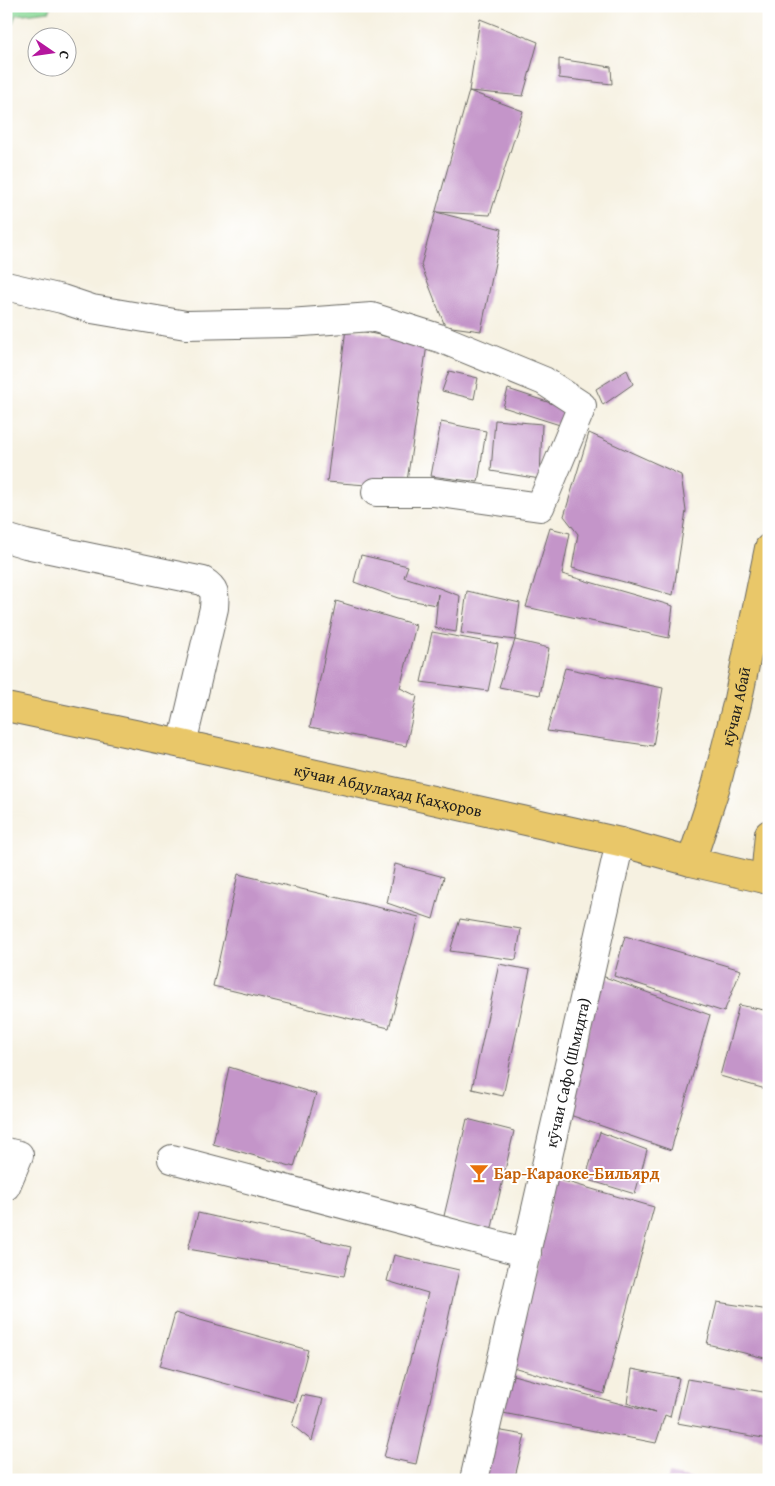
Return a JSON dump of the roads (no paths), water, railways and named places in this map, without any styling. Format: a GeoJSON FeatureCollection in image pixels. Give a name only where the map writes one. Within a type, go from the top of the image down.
{"type":"FeatureCollection","features":[{"type":"Feature","properties":{"kind":"main road","name":"кӯчаи Абаӣ"},"geometry":{"type":"LineString","coordinates":[[691,862],[716,786],[737,704],[769,548]]}},
{"type":"Feature","properties":{"kind":"main road","name":"кӯчаи Абдулаҳад Қаҳҳоров"},"geometry":{"type":"LineString","coordinates":[[6,708],[182,744],[620,842],[691,862],[767,880]]}},
{"type":"Feature","properties":{"kind":"main road"},"geometry":{"type":"LineString","coordinates":[[767,880],[769,834]]}},
{"type":"Feature","properties":{"kind":"street"},"geometry":{"type":"LineString","coordinates":[[6,286],[62,299],[92,309],[186,325],[290,323],[372,317],[442,339],[536,378],[582,406],[540,507],[433,492],[376,492]]}},
{"type":"Feature","properties":{"kind":"street"},"geometry":{"type":"LineString","coordinates":[[6,538],[26,544],[203,580],[211,586],[214,593],[214,608],[182,744]]}},
{"type":"Feature","properties":{"kind":"street","name":"кӯчаи Сафо (Шмидта)"},"geometry":{"type":"LineString","coordinates":[[474,1480],[620,842]]}},
{"type":"Feature","properties":{"kind":"street"},"geometry":{"type":"LineString","coordinates":[[6,1152],[19,1154],[6,1186]]}},
{"type":"Feature","properties":{"kind":"street"},"geometry":{"type":"LineString","coordinates":[[172,1159],[526,1253]]}},
{"type":"Feature","properties":{"kind":"place","name":"Бар-Караоке-Бильярд"},"geometry":{"type":"Point","coordinates":[479,1173]}}]}
